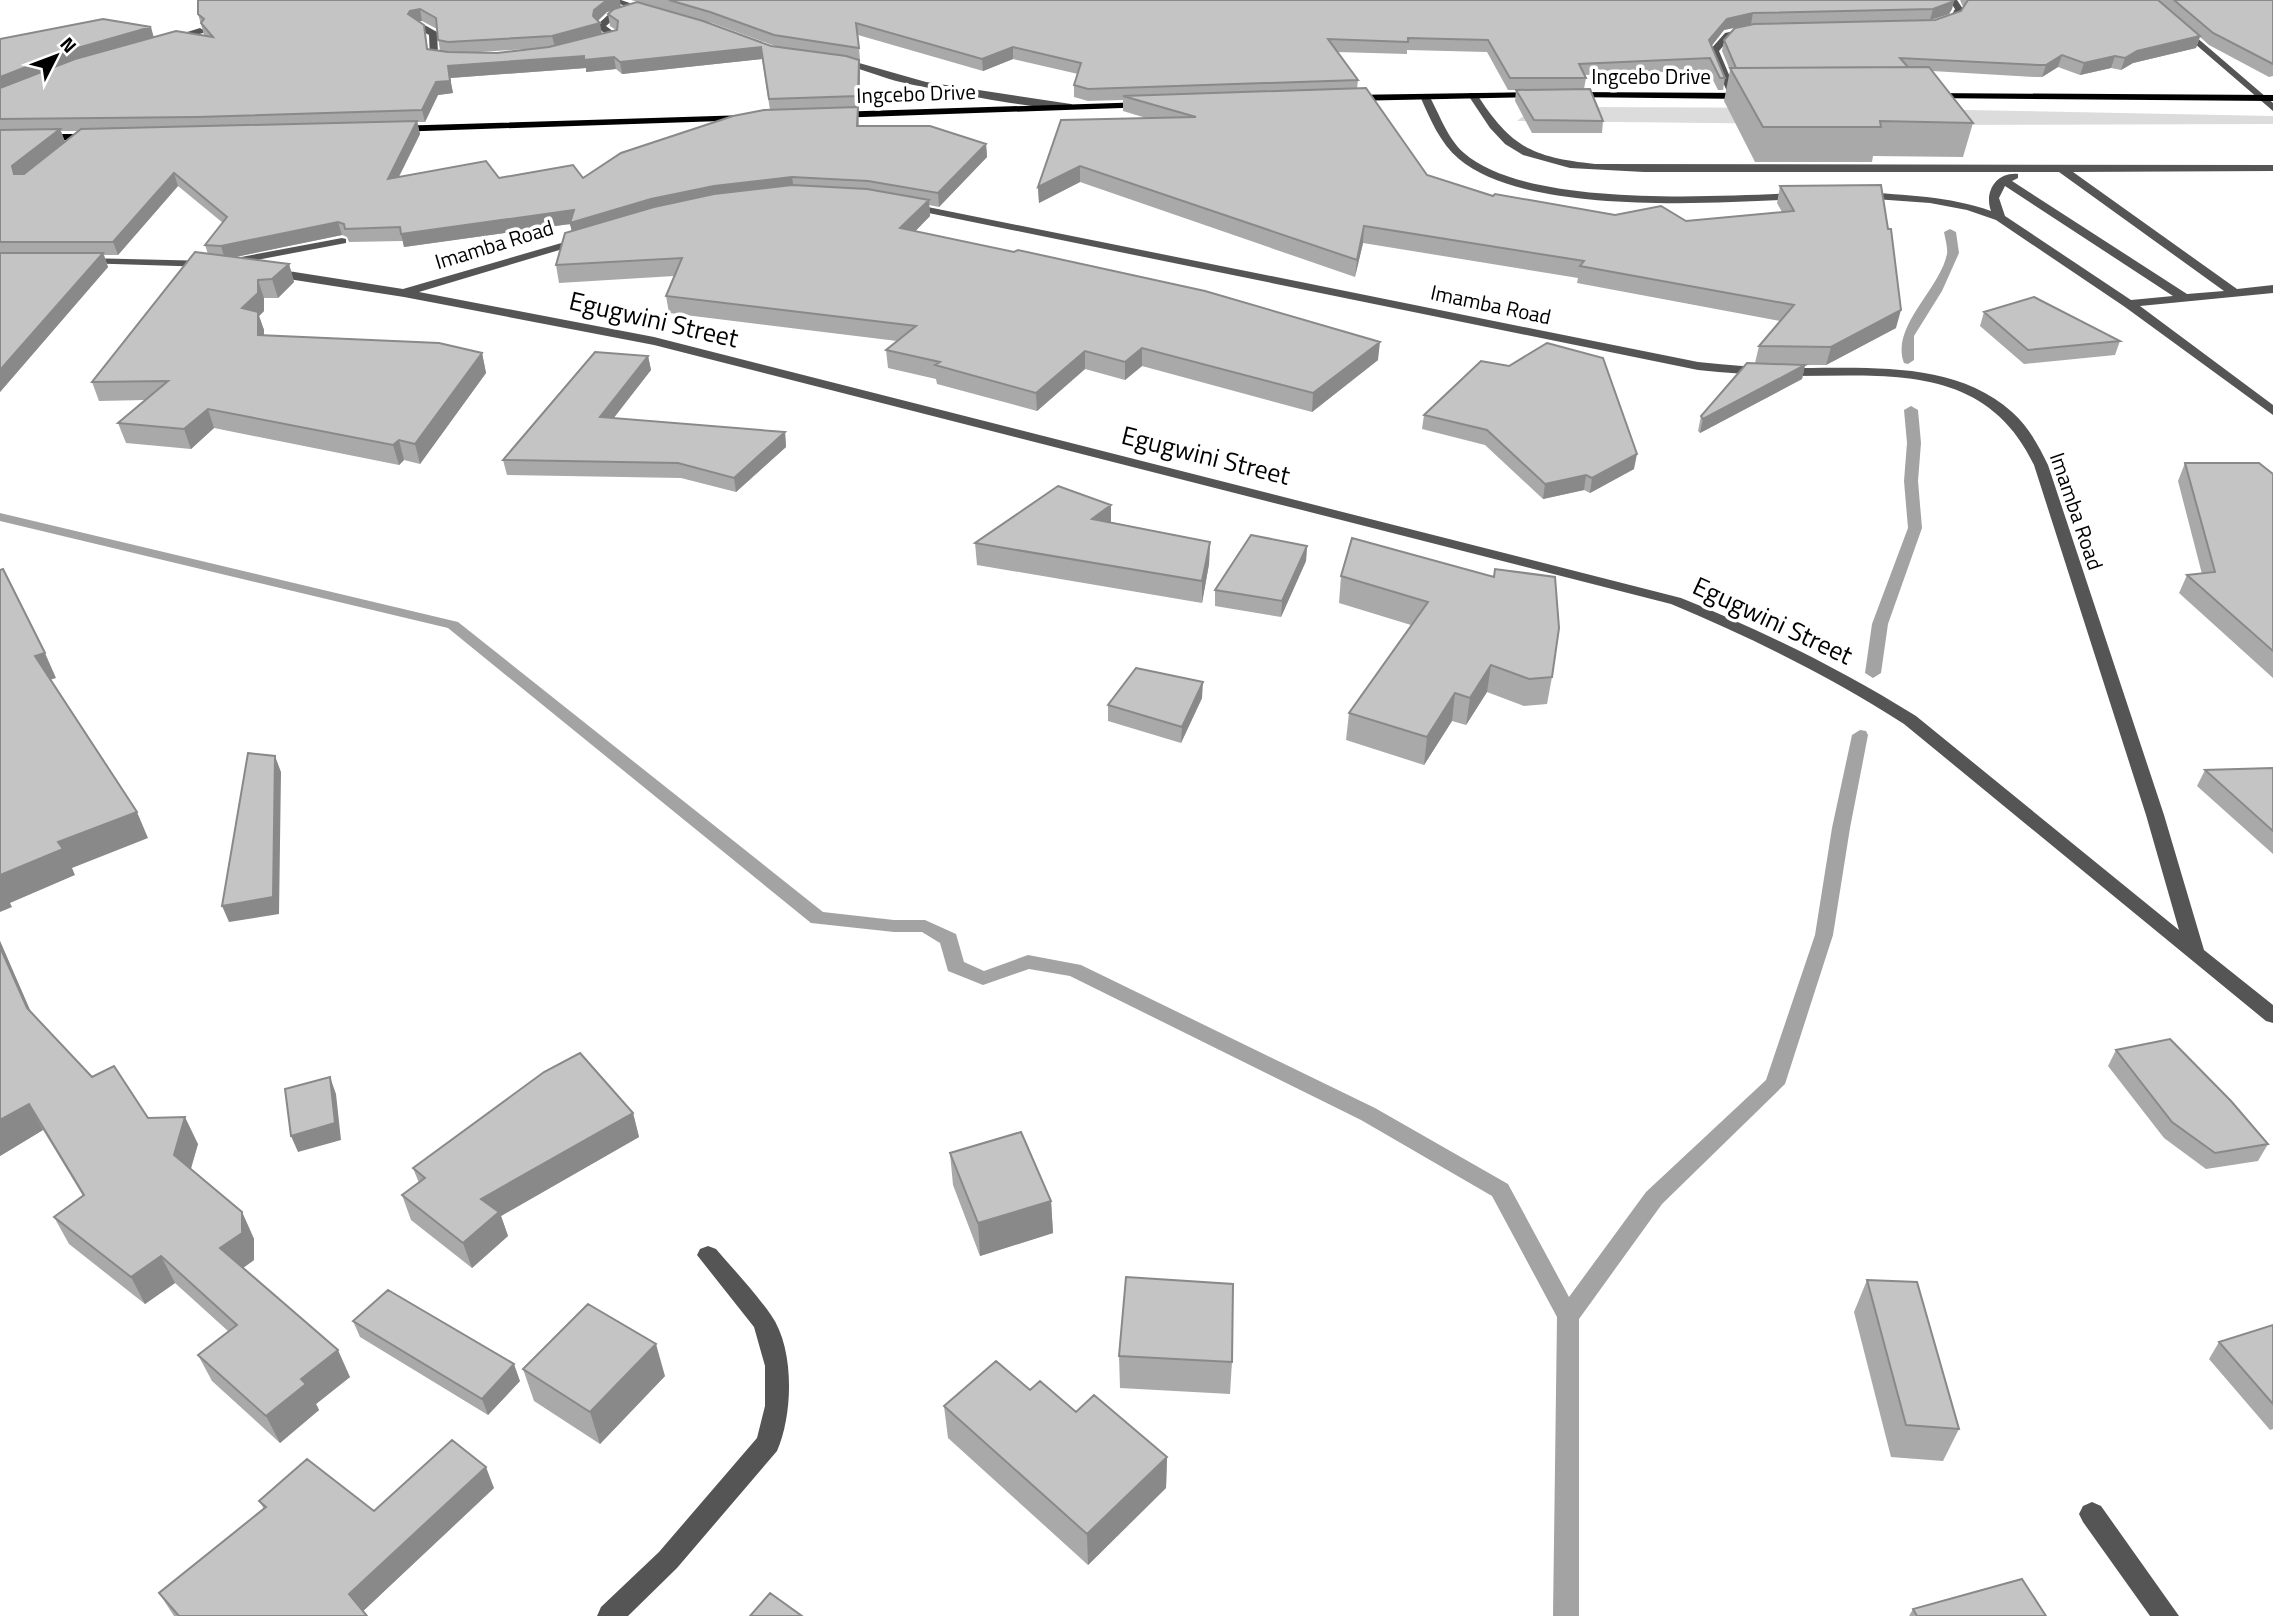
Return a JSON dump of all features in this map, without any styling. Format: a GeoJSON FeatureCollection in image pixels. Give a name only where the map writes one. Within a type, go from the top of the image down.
{"type":"FeatureCollection","features":[{"type":"Feature","properties":{"kind":"main road","name":"Ingcebo Drive"},"geometry":{"type":"LineString","coordinates":[[1343,99],[1473,95],[1758,96]]}},
{"type":"Feature","properties":{"kind":"main road"},"geometry":{"type":"LineString","coordinates":[[2269,98],[1918,98],[2273,108]]}},
{"type":"Feature","properties":{"kind":"main road","name":"Ingcebo Drive"},"geometry":{"type":"LineString","coordinates":[[824,115],[1153,104]]}},
{"type":"Feature","properties":{"kind":"main road"},"geometry":{"type":"LineString","coordinates":[[382,130],[755,117]]}},
{"type":"Feature","properties":{"kind":"main road"},"geometry":{"type":"LineString","coordinates":[[0,137],[103,137]]}},
{"type":"Feature","properties":{"kind":"street"},"geometry":{"type":"LineString","coordinates":[[612,0],[662,15]]}},
{"type":"Feature","properties":{"kind":"street"},"geometry":{"type":"LineString","coordinates":[[1931,26],[1954,18],[1959,9],[1953,0]]}},
{"type":"Feature","properties":{"kind":"street"},"geometry":{"type":"LineString","coordinates":[[2148,0],[2269,98],[2273,108]]}},
{"type":"Feature","properties":{"kind":"street"},"geometry":{"type":"LineString","coordinates":[[592,44],[615,37],[601,26],[605,21],[639,8]]}},
{"type":"Feature","properties":{"kind":"street"},"geometry":{"type":"LineString","coordinates":[[418,25],[434,34],[433,56],[442,60],[463,59]]}},
{"type":"Feature","properties":{"kind":"street"},"geometry":{"type":"LineString","coordinates":[[1733,96],[1714,51],[1727,35],[1762,30]]}},
{"type":"Feature","properties":{"kind":"street"},"geometry":{"type":"LineString","coordinates":[[160,41],[200,31]]}},
{"type":"Feature","properties":{"kind":"street"},"geometry":{"type":"LineString","coordinates":[[825,59],[860,65],[901,80],[972,95],[1071,107]]}},
{"type":"Feature","properties":{"kind":"street"},"geometry":{"type":"LineString","coordinates":[[1473,95],[1486,116],[1507,140],[1532,155],[1646,183],[1811,196]]}},
{"type":"Feature","properties":{"kind":"street"},"geometry":{"type":"LineString","coordinates":[[1425,96],[1437,127],[1467,161],[1496,175],[1563,192],[1646,183],[1830,174],[2061,168],[2273,167]]}},
{"type":"Feature","properties":{"kind":"street"},"geometry":{"type":"LineString","coordinates":[[62,152],[82,137]]}},
{"type":"Feature","properties":{"kind":"street"},"geometry":{"type":"LineString","coordinates":[[2061,168],[2235,293]]}},
{"type":"Feature","properties":{"kind":"street"},"geometry":{"type":"LineString","coordinates":[[2000,218],[1993,198],[1997,185],[2037,169]]}},
{"type":"Feature","properties":{"kind":"street"},"geometry":{"type":"LineString","coordinates":[[2005,181],[2184,298]]}},
{"type":"Feature","properties":{"kind":"street"},"geometry":{"type":"LineString","coordinates":[[1852,195],[1930,200],[1969,207],[2000,218],[2129,303],[2273,411]]}},
{"type":"Feature","properties":{"kind":"street","name":"Imamba Road"},"geometry":{"type":"LineString","coordinates":[[891,203],[1698,366],[1744,370],[1888,373],[1948,384],[1984,397],[2017,423],[2041,465],[2155,814],[2196,954]]}},
{"type":"Feature","properties":{"kind":"street","name":"Imamba Road"},"geometry":{"type":"LineString","coordinates":[[404,293],[596,236]]}},
{"type":"Feature","properties":{"kind":"street"},"geometry":{"type":"LineString","coordinates":[[218,264],[342,241]]}},
{"type":"Feature","properties":{"kind":"street","name":"Egugwini Street"},"geometry":{"type":"LineString","coordinates":[[66,261],[218,264],[404,293],[667,344],[1593,579],[1712,614],[1819,667],[1910,720],[2273,1016]]}},
{"type":"Feature","properties":{"kind":"street"},"geometry":{"type":"LineString","coordinates":[[2129,303],[2273,289]]}},
{"type":"Feature","properties":{"kind":"street"},"geometry":{"type":"LineString","coordinates":[[610,1616],[668,1560],[768,1443],[777,1406],[777,1366],[764,1323],[708,1255]]}},
{"type":"Feature","properties":{"kind":"street"},"geometry":{"type":"LineString","coordinates":[[2092,1514],[2166,1616]]}},
{"type":"Feature","properties":{"kind":"shaded area"},"geometry":{"type":"Polygon","coordinates":[[[1576,107],[1861,108],[2273,116],[2273,124],[1901,125],[1517,121],[1526,114],[1576,107]]]}},
{"type":"Feature","properties":{"kind":"building"},"geometry":{"type":"Polygon","coordinates":[[[198,0],[607,0],[594,10],[593,16],[600,23],[552,36],[448,42],[438,40],[436,18],[420,9],[408,14],[424,25],[427,49],[497,53],[549,47],[617,30],[618,21],[608,14],[614,9],[637,2],[703,21],[771,46],[859,60],[858,96],[769,99],[761,47],[620,62],[614,57],[584,60],[584,56],[448,66],[450,81],[436,82],[422,110],[197,117],[0,119],[0,88],[75,59],[176,31],[213,37],[201,23],[204,19],[198,14],[198,0]]]}},
{"type":"Feature","properties":{"kind":"building"},"geometry":{"type":"Polygon","coordinates":[[[669,0],[1954,0],[1933,9],[1753,13],[1727,19],[1709,40],[1725,78],[1720,78],[1710,58],[1579,64],[1586,78],[1510,78],[1488,40],[1408,38],[1408,42],[1328,39],[1358,80],[1088,89],[1074,85],[1081,63],[1013,47],[982,59],[856,23],[859,48],[774,35],[669,0]]]}},
{"type":"Feature","properties":{"kind":"building"},"geometry":{"type":"Polygon","coordinates":[[[1968,0],[2158,0],[2200,36],[2137,51],[2125,58],[2115,56],[2084,63],[2062,55],[2046,65],[1900,58],[1908,67],[1736,68],[1724,40],[1735,28],[1754,24],[1935,20],[1961,11],[1968,0]]]}},
{"type":"Feature","properties":{"kind":"building"},"geometry":{"type":"Polygon","coordinates":[[[2174,0],[2273,0],[2273,64],[2213,33],[2174,0]]]}},
{"type":"Feature","properties":{"kind":"building"},"geometry":{"type":"Polygon","coordinates":[[[103,19],[151,27],[67,51],[0,77],[0,39],[103,19]]]}},
{"type":"Feature","properties":{"kind":"building"},"geometry":{"type":"Polygon","coordinates":[[[1929,67],[1973,123],[1880,121],[1881,127],[1763,127],[1730,68],[1929,67]]]}},
{"type":"Feature","properties":{"kind":"building"},"geometry":{"type":"Polygon","coordinates":[[[1366,88],[1427,175],[1493,196],[1495,194],[1615,215],[1661,206],[1686,221],[1794,211],[1780,186],[1881,185],[1888,229],[1891,229],[1901,310],[1831,347],[1759,346],[1794,305],[1580,266],[1584,261],[1364,226],[1357,260],[1080,166],[1038,187],[1061,120],[1196,117],[1123,96],[1366,88]]]}},
{"type":"Feature","properties":{"kind":"building"},"geometry":{"type":"Polygon","coordinates":[[[1590,89],[1603,121],[1534,120],[1516,90],[1590,89]]]}},
{"type":"Feature","properties":{"kind":"building"},"geometry":{"type":"Polygon","coordinates":[[[858,107],[857,126],[930,126],[986,144],[938,193],[868,181],[792,177],[714,186],[651,199],[570,223],[574,210],[401,234],[400,227],[345,229],[344,224],[338,222],[221,246],[205,245],[227,217],[174,173],[113,242],[0,242],[0,130],[60,129],[12,166],[14,174],[24,174],[81,129],[417,121],[388,179],[486,161],[499,178],[573,165],[583,178],[621,153],[733,116],[764,110],[858,107]]]}},
{"type":"Feature","properties":{"kind":"building"},"geometry":{"type":"Polygon","coordinates":[[[792,185],[867,189],[929,200],[900,228],[1014,252],[1018,250],[1205,291],[1380,342],[1313,393],[1142,348],[1125,362],[1085,351],[1036,393],[935,365],[940,362],[886,350],[916,326],[666,296],[682,258],[556,265],[565,233],[654,207],[714,194],[792,185]]]}},
{"type":"Feature","properties":{"kind":"building"},"geometry":{"type":"Polygon","coordinates":[[[195,252],[289,264],[272,279],[258,280],[258,293],[242,308],[258,312],[258,335],[439,343],[482,353],[415,444],[399,440],[393,445],[208,409],[184,429],[118,423],[168,381],[92,382],[195,252]]]}},
{"type":"Feature","properties":{"kind":"building"},"geometry":{"type":"Polygon","coordinates":[[[0,253],[103,253],[0,370],[0,253]]]}},
{"type":"Feature","properties":{"kind":"building"},"geometry":{"type":"Polygon","coordinates":[[[2034,297],[2120,341],[2028,350],[1984,312],[2034,297]]]}},
{"type":"Feature","properties":{"kind":"building"},"geometry":{"type":"Polygon","coordinates":[[[1547,343],[1603,358],[1637,454],[1592,478],[1586,475],[1545,484],[1487,430],[1424,415],[1481,361],[1509,366],[1547,343]]]}},
{"type":"Feature","properties":{"kind":"building"},"geometry":{"type":"Polygon","coordinates":[[[595,352],[648,356],[600,417],[785,432],[734,478],[678,463],[503,460],[595,352]]]}},
{"type":"Feature","properties":{"kind":"building"},"geometry":{"type":"Polygon","coordinates":[[[1747,363],[1805,365],[1703,419],[1701,416],[1747,363]]]}},
{"type":"Feature","properties":{"kind":"building"},"geometry":{"type":"Polygon","coordinates":[[[2185,463],[2259,463],[2273,474],[2273,651],[2187,575],[2215,572],[2185,463]]]}},
{"type":"Feature","properties":{"kind":"building"},"geometry":{"type":"Polygon","coordinates":[[[1058,486],[1111,505],[1092,519],[1210,542],[1202,581],[975,543],[1058,486]]]}},
{"type":"Feature","properties":{"kind":"building"},"geometry":{"type":"Polygon","coordinates":[[[1251,535],[1307,546],[1282,601],[1215,590],[1251,535]]]}},
{"type":"Feature","properties":{"kind":"building"},"geometry":{"type":"Polygon","coordinates":[[[1352,538],[1494,577],[1495,569],[1555,577],[1559,628],[1552,677],[1529,679],[1491,665],[1470,698],[1455,693],[1427,737],[1349,713],[1428,602],[1341,576],[1352,538]]]}},
{"type":"Feature","properties":{"kind":"building"},"geometry":{"type":"Polygon","coordinates":[[[3,569],[45,653],[35,656],[137,812],[58,842],[63,849],[0,875],[0,570],[3,569]]]}},
{"type":"Feature","properties":{"kind":"building"},"geometry":{"type":"Polygon","coordinates":[[[1136,668],[1203,682],[1182,727],[1108,705],[1136,668]]]}},
{"type":"Feature","properties":{"kind":"building"},"geometry":{"type":"Polygon","coordinates":[[[248,753],[275,756],[273,897],[222,906],[248,753]]]}},
{"type":"Feature","properties":{"kind":"building"},"geometry":{"type":"Polygon","coordinates":[[[2273,768],[2273,831],[2205,770],[2273,768]]]}},
{"type":"Feature","properties":{"kind":"building"},"geometry":{"type":"Polygon","coordinates":[[[0,947],[27,1008],[92,1077],[114,1066],[148,1118],[185,1117],[174,1155],[242,1212],[242,1233],[220,1248],[338,1350],[301,1379],[306,1384],[266,1416],[198,1355],[237,1325],[161,1256],[131,1277],[54,1217],[84,1195],[29,1104],[0,1120],[0,947]]]}},
{"type":"Feature","properties":{"kind":"building"},"geometry":{"type":"Polygon","coordinates":[[[2170,1039],[2231,1101],[2268,1144],[2215,1153],[2172,1122],[2116,1050],[2170,1039]]]}},
{"type":"Feature","properties":{"kind":"building"},"geometry":{"type":"Polygon","coordinates":[[[580,1053],[633,1113],[481,1199],[499,1212],[463,1243],[402,1195],[425,1178],[413,1168],[544,1072],[580,1053]]]}},
{"type":"Feature","properties":{"kind":"building"},"geometry":{"type":"Polygon","coordinates":[[[330,1077],[335,1123],[291,1136],[285,1089],[330,1077]]]}},
{"type":"Feature","properties":{"kind":"building"},"geometry":{"type":"Polygon","coordinates":[[[1021,1132],[1051,1201],[978,1223],[950,1153],[1021,1132]]]}},
{"type":"Feature","properties":{"kind":"building"},"geometry":{"type":"Polygon","coordinates":[[[1126,1277],[1233,1284],[1232,1362],[1119,1356],[1126,1277]]]}},
{"type":"Feature","properties":{"kind":"building"},"geometry":{"type":"Polygon","coordinates":[[[1867,1280],[1917,1282],[1959,1429],[1906,1425],[1867,1280]]]}},
{"type":"Feature","properties":{"kind":"building"},"geometry":{"type":"Polygon","coordinates":[[[388,1290],[514,1364],[482,1399],[353,1321],[388,1290]]]}},
{"type":"Feature","properties":{"kind":"building"},"geometry":{"type":"Polygon","coordinates":[[[588,1304],[656,1344],[590,1412],[523,1369],[588,1304]]]}},
{"type":"Feature","properties":{"kind":"building"},"geometry":{"type":"Polygon","coordinates":[[[2273,1325],[2273,1404],[2219,1342],[2273,1325]]]}},
{"type":"Feature","properties":{"kind":"building"},"geometry":{"type":"Polygon","coordinates":[[[996,1361],[1030,1390],[1040,1381],[1076,1412],[1094,1395],[1167,1457],[1087,1534],[944,1406],[996,1361]]]}},
{"type":"Feature","properties":{"kind":"building"},"geometry":{"type":"Polygon","coordinates":[[[452,1440],[486,1467],[349,1594],[367,1616],[179,1616],[159,1593],[266,1507],[259,1501],[307,1459],[374,1511],[452,1440]]]}},
{"type":"Feature","properties":{"kind":"building"},"geometry":{"type":"Polygon","coordinates":[[[2022,1579],[2046,1616],[1917,1616],[1913,1609],[2022,1579]]]}},
{"type":"Feature","properties":{"kind":"building"},"geometry":{"type":"Polygon","coordinates":[[[770,1593],[802,1616],[750,1616],[770,1593]]]}},
{"type":"Feature","properties":{"kind":"waterway"},"geometry":{"type":"LineString","coordinates":[[1908,360],[1908,336],[1936,291],[1953,253],[1950,232]]}},
{"type":"Feature","properties":{"kind":"waterway"},"geometry":{"type":"LineString","coordinates":[[1873,673],[1880,624],[1915,528],[1911,481],[1914,443],[1911,410]]}},
{"type":"Feature","properties":{"kind":"waterway"},"geometry":{"type":"LineString","coordinates":[[0,517],[453,625],[818,918],[894,926],[925,926],[949,939],[955,966],[983,978],[1028,962],[1074,970],[1368,1114],[1500,1190],[1568,1317]]}},
{"type":"Feature","properties":{"kind":"waterway"},"geometry":{"type":"LineString","coordinates":[[1568,1317],[1654,1198],[1775,1084],[1824,935],[1841,828],[1860,735]]}},
{"type":"Feature","properties":{"kind":"waterway"},"geometry":{"type":"LineString","coordinates":[[1566,1616],[1568,1317]]}}]}
